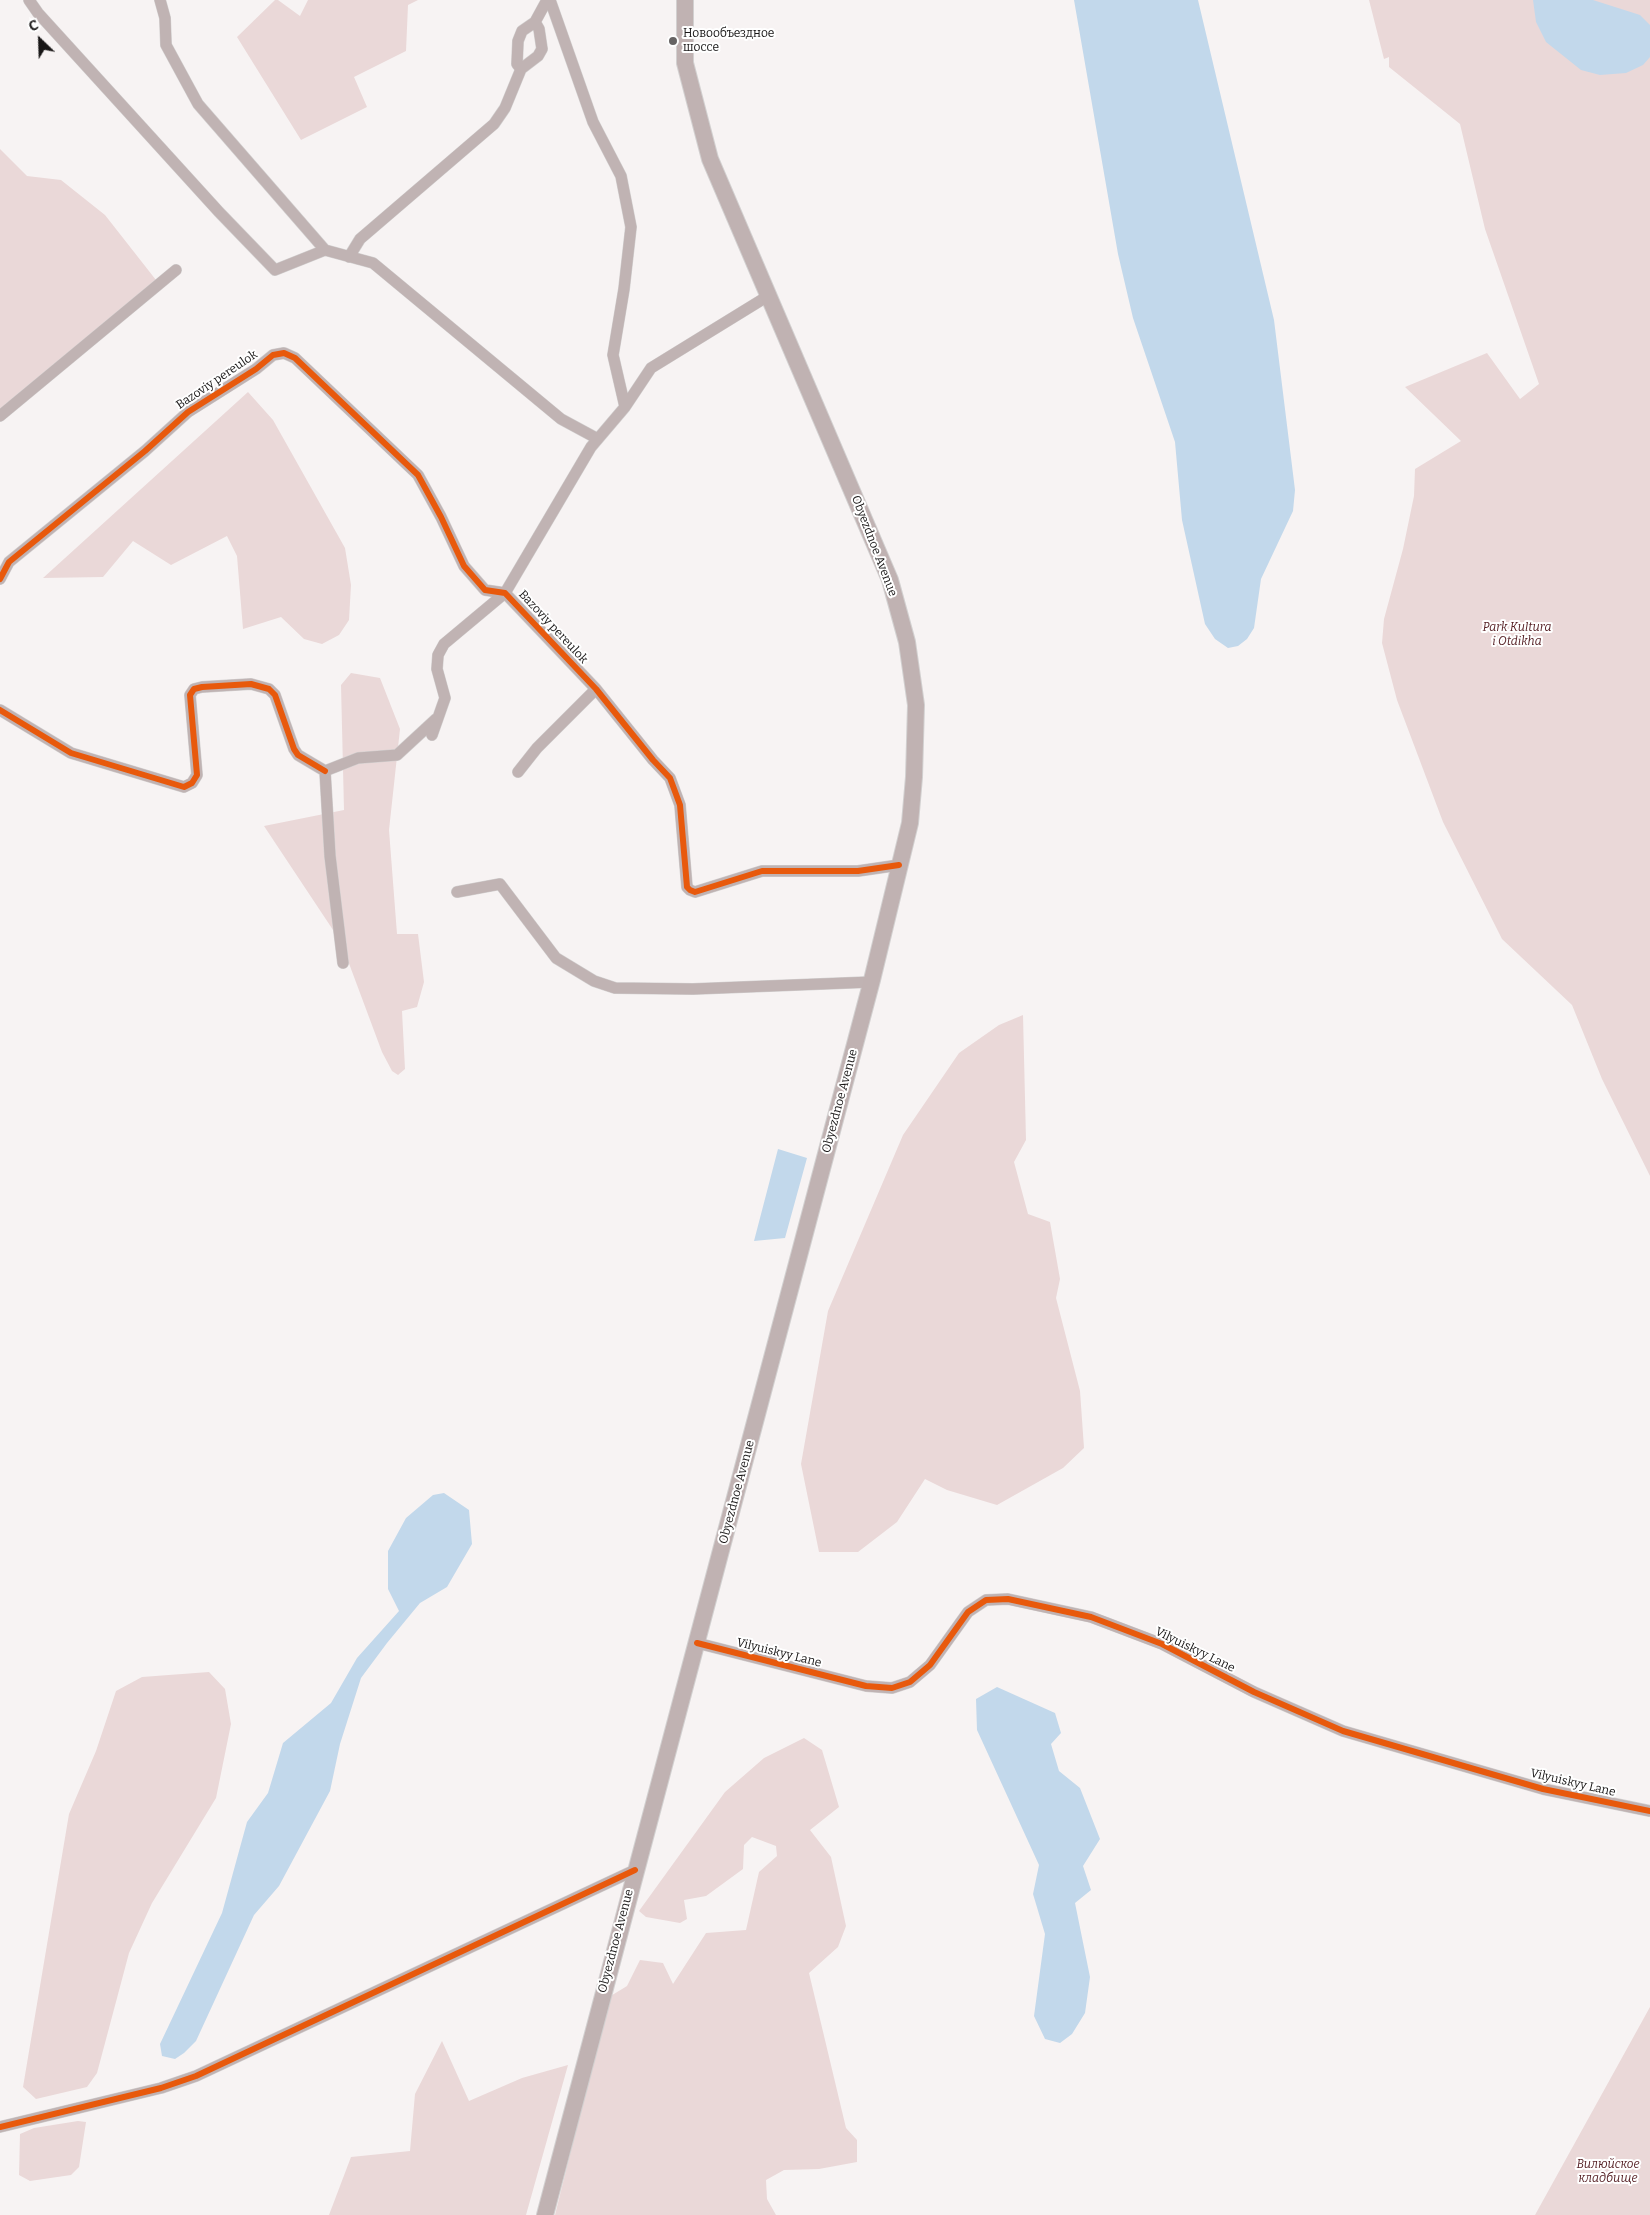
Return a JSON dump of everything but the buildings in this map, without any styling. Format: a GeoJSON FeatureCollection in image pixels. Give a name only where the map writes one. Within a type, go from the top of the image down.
{"type":"FeatureCollection","features":[{"type":"Feature","properties":{"kind":"main road","name":"Obyezdnoe Avenue"},"geometry":{"type":"LineString","coordinates":[[545,2215],[871,982],[910,823],[914,776],[916,705],[907,642],[890,580],[798,361],[768,296],[710,159],[685,63],[685,0]]}},
{"type":"Feature","properties":{"kind":"street"},"geometry":{"type":"LineString","coordinates":[[29,0],[38,13],[212,205],[275,270],[325,250]]}},
{"type":"Feature","properties":{"kind":"street"},"geometry":{"type":"LineString","coordinates":[[160,0],[165,18],[166,45],[198,104],[325,250],[373,263],[561,419],[598,439]]}},
{"type":"Feature","properties":{"kind":"street"},"geometry":{"type":"LineString","coordinates":[[521,69],[517,64],[518,41],[522,31],[535,22],[548,0]]}},
{"type":"Feature","properties":{"kind":"street"},"geometry":{"type":"LineString","coordinates":[[548,0],[593,122],[621,176],[631,227],[614,355],[625,407]]}},
{"type":"Feature","properties":{"kind":"street"},"geometry":{"type":"LineString","coordinates":[[349,257],[360,239],[494,124],[504,108],[521,69],[538,56],[542,49],[539,29],[535,22]]}},
{"type":"Feature","properties":{"kind":"street"},"geometry":{"type":"LineString","coordinates":[[0,416],[176,270]]}},
{"type":"Feature","properties":{"kind":"street"},"geometry":{"type":"LineString","coordinates":[[432,735],[445,698],[436,669],[438,655],[444,644],[505,593],[586,455],[625,407],[651,368],[768,296]]}},
{"type":"Feature","properties":{"kind":"street","name":"Bazoviy pereulok"},"geometry":{"type":"LineString","coordinates":[[0,579],[9,562],[145,451],[188,412],[256,369],[273,355],[284,353],[295,358],[418,475],[441,517],[464,566],[485,590],[505,593],[596,689],[653,760],[670,778],[680,805],[687,887],[690,890],[695,892],[762,871],[858,871],[899,865]]}},
{"type":"Feature","properties":{"kind":"street"},"geometry":{"type":"LineString","coordinates":[[0,710],[71,753],[184,786],[192,783],[197,776],[190,695],[194,689],[202,686],[251,684],[269,689],[275,696],[294,750],[298,755],[325,771]]}},
{"type":"Feature","properties":{"kind":"street"},"geometry":{"type":"LineString","coordinates":[[518,772],[537,748],[596,689]]}},
{"type":"Feature","properties":{"kind":"street"},"geometry":{"type":"LineString","coordinates":[[325,771],[358,758],[397,755],[439,716]]}},
{"type":"Feature","properties":{"kind":"street"},"geometry":{"type":"LineString","coordinates":[[325,771],[330,856],[343,962]]}},
{"type":"Feature","properties":{"kind":"street"},"geometry":{"type":"LineString","coordinates":[[457,892],[500,884],[556,958],[594,981],[615,988],[693,989],[871,982]]}},
{"type":"Feature","properties":{"kind":"street","name":"Vilyuiskyy Lane"},"geometry":{"type":"LineString","coordinates":[[697,1643],[866,1686],[892,1688],[910,1682],[930,1665],[968,1612],[986,1600],[1008,1599],[1091,1617],[1127,1630],[1162,1644],[1254,1692],[1343,1731],[1543,1789],[1650,1811]]}},
{"type":"Feature","properties":{"kind":"street"},"geometry":{"type":"LineString","coordinates":[[0,2126],[161,2088],[196,2076],[635,1870]]}},
{"type":"Feature","properties":{"kind":"green space"},"geometry":{"type":"Polygon","coordinates":[[[275,0],[278,0],[300,16],[308,0],[418,0],[408,5],[406,51],[354,77],[367,107],[301,140],[237,37],[275,0]]]}},
{"type":"Feature","properties":{"kind":"green space","name":"Park Kultura i Otdikha"},"geometry":{"type":"Polygon","coordinates":[[[1369,0],[1650,0],[1650,1176],[1602,1079],[1572,1005],[1502,939],[1443,822],[1397,700],[1382,643],[1384,619],[1403,549],[1414,496],[1415,469],[1461,441],[1405,387],[1487,353],[1520,399],[1539,384],[1485,229],[1460,124],[1389,67],[1389,57],[1384,59],[1369,0]]]}},
{"type":"Feature","properties":{"kind":"green space"},"geometry":{"type":"Polygon","coordinates":[[[0,149],[27,176],[61,180],[105,215],[156,280],[0,410],[0,149]]]}},
{"type":"Feature","properties":{"kind":"green space"},"geometry":{"type":"Polygon","coordinates":[[[248,392],[273,420],[345,548],[351,585],[349,620],[339,635],[322,644],[304,639],[281,617],[243,629],[237,556],[227,536],[171,565],[133,541],[103,577],[43,578],[248,392]]]}},
{"type":"Feature","properties":{"kind":"green space"},"geometry":{"type":"Polygon","coordinates":[[[351,673],[380,678],[400,729],[389,830],[397,934],[418,934],[424,982],[417,1007],[402,1011],[405,1069],[398,1075],[392,1071],[382,1052],[341,942],[264,826],[344,810],[341,685],[351,673]]]}},
{"type":"Feature","properties":{"kind":"green space"},"geometry":{"type":"Polygon","coordinates":[[[1023,1015],[1026,1140],[1014,1162],[1028,1214],[1050,1222],[1060,1279],[1056,1298],[1080,1391],[1084,1448],[1063,1468],[997,1505],[947,1490],[925,1479],[897,1522],[858,1552],[819,1552],[801,1464],[828,1311],[903,1135],[959,1053],[999,1025],[1023,1015]]]}},
{"type":"Feature","properties":{"kind":"green space"},"geometry":{"type":"Polygon","coordinates":[[[209,1672],[225,1689],[231,1724],[216,1798],[152,1903],[129,1953],[97,2073],[87,2087],[36,2099],[23,2087],[69,1814],[96,1751],[116,1691],[142,1677],[209,1672]]]}},
{"type":"Feature","properties":{"kind":"green space"},"geometry":{"type":"Polygon","coordinates":[[[804,1738],[822,1750],[839,1807],[810,1830],[831,1857],[846,1926],[838,1947],[809,1973],[846,2128],[857,2140],[857,2162],[819,2169],[784,2170],[766,2180],[767,2199],[776,2215],[555,2215],[609,1997],[627,1986],[640,1960],[663,1963],[673,1984],[706,1933],[746,1930],[759,1872],[777,1856],[776,1846],[752,1837],[744,1845],[743,1869],[706,1896],[684,1900],[687,1919],[680,1923],[646,1917],[639,1911],[725,1792],[764,1758],[804,1738]]]}},
{"type":"Feature","properties":{"kind":"green space","name":"Вилюйское кладбище"},"geometry":{"type":"Polygon","coordinates":[[[1650,2007],[1650,2215],[1535,2215],[1650,2007]]]}},
{"type":"Feature","properties":{"kind":"green space"},"geometry":{"type":"Polygon","coordinates":[[[442,2041],[469,2101],[522,2078],[568,2065],[526,2215],[329,2215],[351,2157],[410,2151],[415,2094],[442,2041]]]}},
{"type":"Feature","properties":{"kind":"green space"},"geometry":{"type":"Polygon","coordinates":[[[78,2121],[86,2122],[79,2167],[71,2175],[30,2181],[19,2175],[20,2134],[34,2128],[78,2121]]]}},
{"type":"Feature","properties":{"kind":"water"},"geometry":{"type":"Polygon","coordinates":[[[1074,0],[1198,0],[1274,320],[1295,490],[1293,511],[1261,579],[1254,628],[1247,639],[1238,646],[1228,648],[1215,639],[1205,624],[1182,520],[1175,442],[1133,318],[1118,254],[1074,0]]]}},
{"type":"Feature","properties":{"kind":"water"},"geometry":{"type":"Polygon","coordinates":[[[1533,0],[1593,0],[1640,15],[1650,25],[1650,57],[1643,65],[1626,73],[1600,75],[1581,70],[1546,42],[1536,22],[1533,0]]]}},
{"type":"Feature","properties":{"kind":"water"},"geometry":{"type":"Polygon","coordinates":[[[778,1149],[807,1158],[785,1238],[754,1241],[778,1149]]]}},
{"type":"Feature","properties":{"kind":"water"},"geometry":{"type":"Polygon","coordinates":[[[444,1493],[469,1510],[472,1544],[447,1587],[420,1603],[361,1678],[340,1744],[330,1791],[279,1886],[254,1915],[196,2041],[175,2059],[162,2056],[160,2044],[222,1913],[247,1822],[268,1793],[283,1743],[331,1703],[357,1658],[399,1611],[388,1589],[388,1551],[406,1518],[433,1495],[444,1493]]]}},
{"type":"Feature","properties":{"kind":"water"},"geometry":{"type":"Polygon","coordinates":[[[997,1687],[1055,1713],[1061,1733],[1051,1744],[1059,1771],[1080,1788],[1100,1839],[1083,1866],[1091,1890],[1075,1903],[1090,1977],[1085,2013],[1072,2034],[1060,2043],[1045,2039],[1034,2016],[1045,1934],[1033,1894],[1039,1865],[977,1730],[976,1699],[997,1687]]]}},
{"type":"Feature","properties":{"kind":"cycle path"},"geometry":{"type":"LineString","coordinates":[[0,579],[9,562],[145,451],[188,412],[256,369],[273,355],[284,353],[295,358],[418,475],[441,517],[464,566],[485,590],[505,593],[596,689],[653,760],[670,778],[680,805],[687,887],[690,890],[695,892],[762,871],[858,871],[899,865]]}},
{"type":"Feature","properties":{"kind":"cycle path"},"geometry":{"type":"LineString","coordinates":[[0,710],[71,753],[184,787],[192,783],[197,775],[190,695],[194,689],[202,687],[251,684],[269,689],[275,695],[294,749],[298,755],[325,771]]}},
{"type":"Feature","properties":{"kind":"cycle path"},"geometry":{"type":"LineString","coordinates":[[697,1643],[866,1686],[892,1688],[910,1682],[930,1665],[968,1612],[986,1600],[1008,1599],[1091,1617],[1162,1644],[1254,1692],[1343,1731],[1543,1789],[1650,1811]]}},
{"type":"Feature","properties":{"kind":"cycle path"},"geometry":{"type":"LineString","coordinates":[[0,2127],[161,2088],[196,2076],[635,1870]]}},
{"type":"Feature","properties":{"kind":"place","name":"Новообъездное шоссе"},"geometry":{"type":"Point","coordinates":[673,41]}}]}
